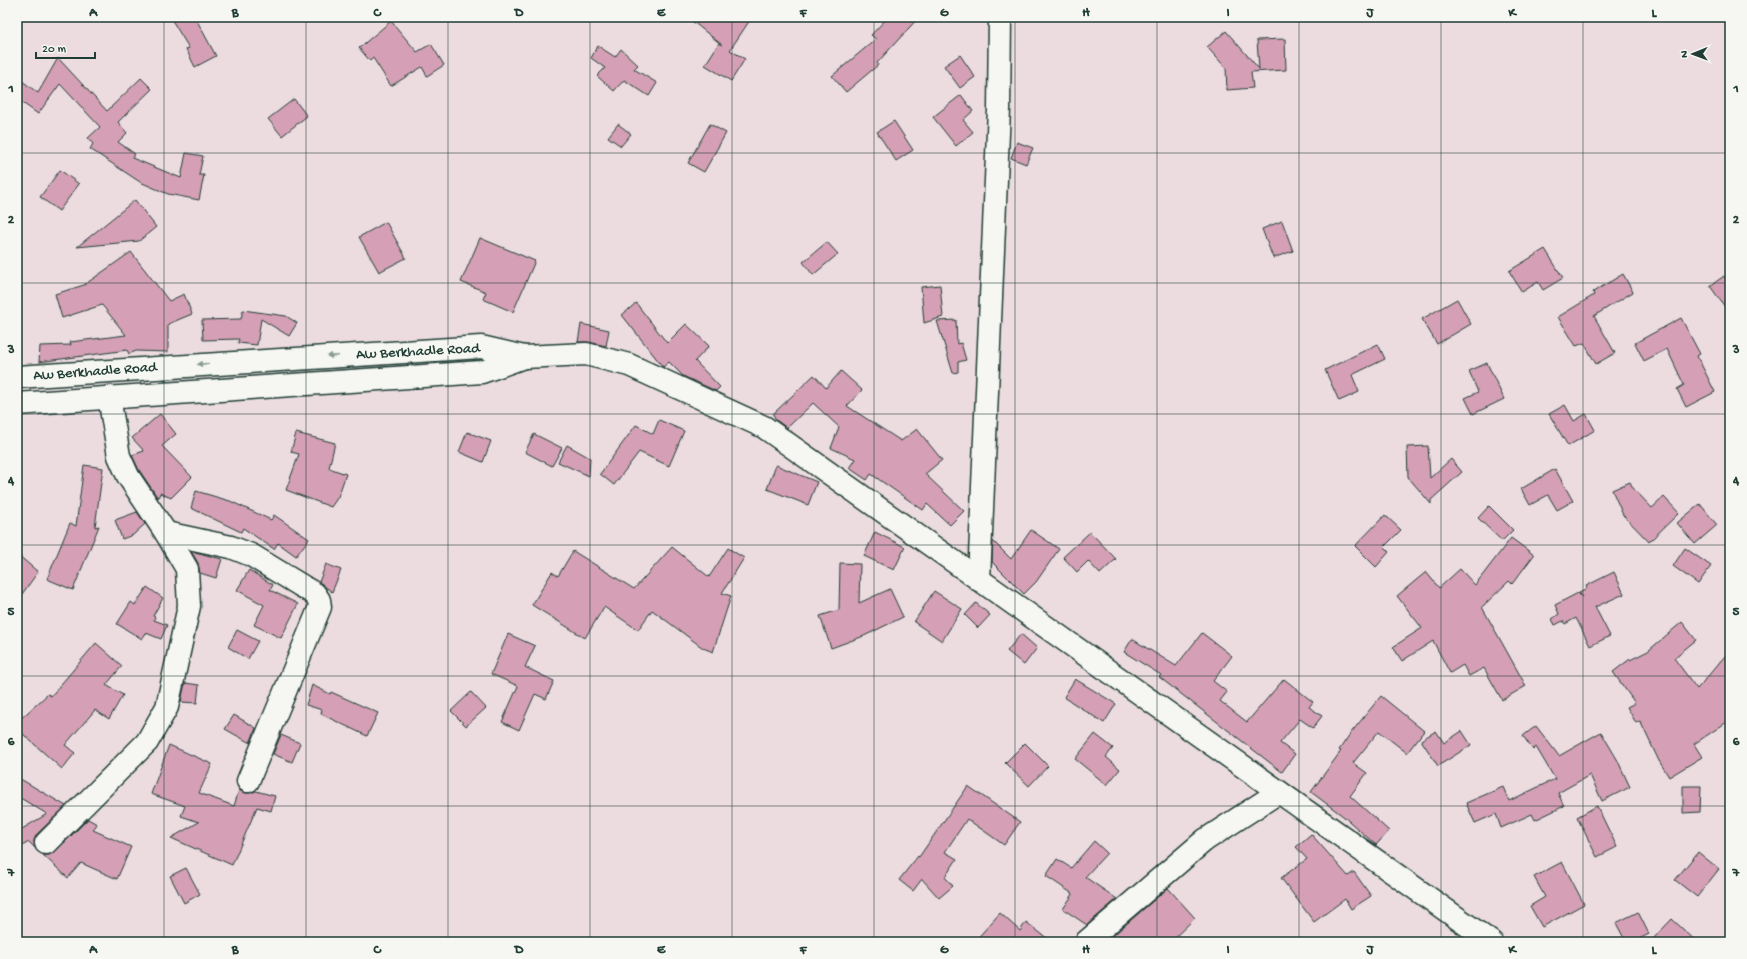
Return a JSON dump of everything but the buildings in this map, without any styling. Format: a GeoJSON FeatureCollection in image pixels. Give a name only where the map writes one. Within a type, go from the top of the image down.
{"type":"FeatureCollection","features":[{"type":"Feature","properties":{"kind":"main road"},"geometry":{"type":"LineString","coordinates":[[979,580],[999,109],[1000,17]]}},
{"type":"Feature","properties":{"kind":"main road","name":"Aw Berkhadle Road"},"geometry":{"type":"LineString","coordinates":[[17,377],[481,347],[524,357]]}},
{"type":"Feature","properties":{"kind":"main road"},"geometry":{"type":"LineString","coordinates":[[524,357],[586,354],[629,365],[764,427],[1491,942]]}},
{"type":"Feature","properties":{"kind":"main road","name":"Aw Berkhadle Road"},"geometry":{"type":"LineString","coordinates":[[17,404],[482,372],[524,357]]}},
{"type":"Feature","properties":{"kind":"main road"},"geometry":{"type":"LineString","coordinates":[[46,843],[147,742],[167,708],[189,606],[187,569],[166,533],[128,476],[119,456],[109,397]]}},
{"type":"Feature","properties":{"kind":"main road"},"geometry":{"type":"LineString","coordinates":[[166,533],[231,547],[251,555],[315,594],[320,600],[320,607],[248,781]]}},
{"type":"Feature","properties":{"kind":"main road"},"geometry":{"type":"LineString","coordinates":[[1086,942],[1205,840],[1279,792]]}}]}
